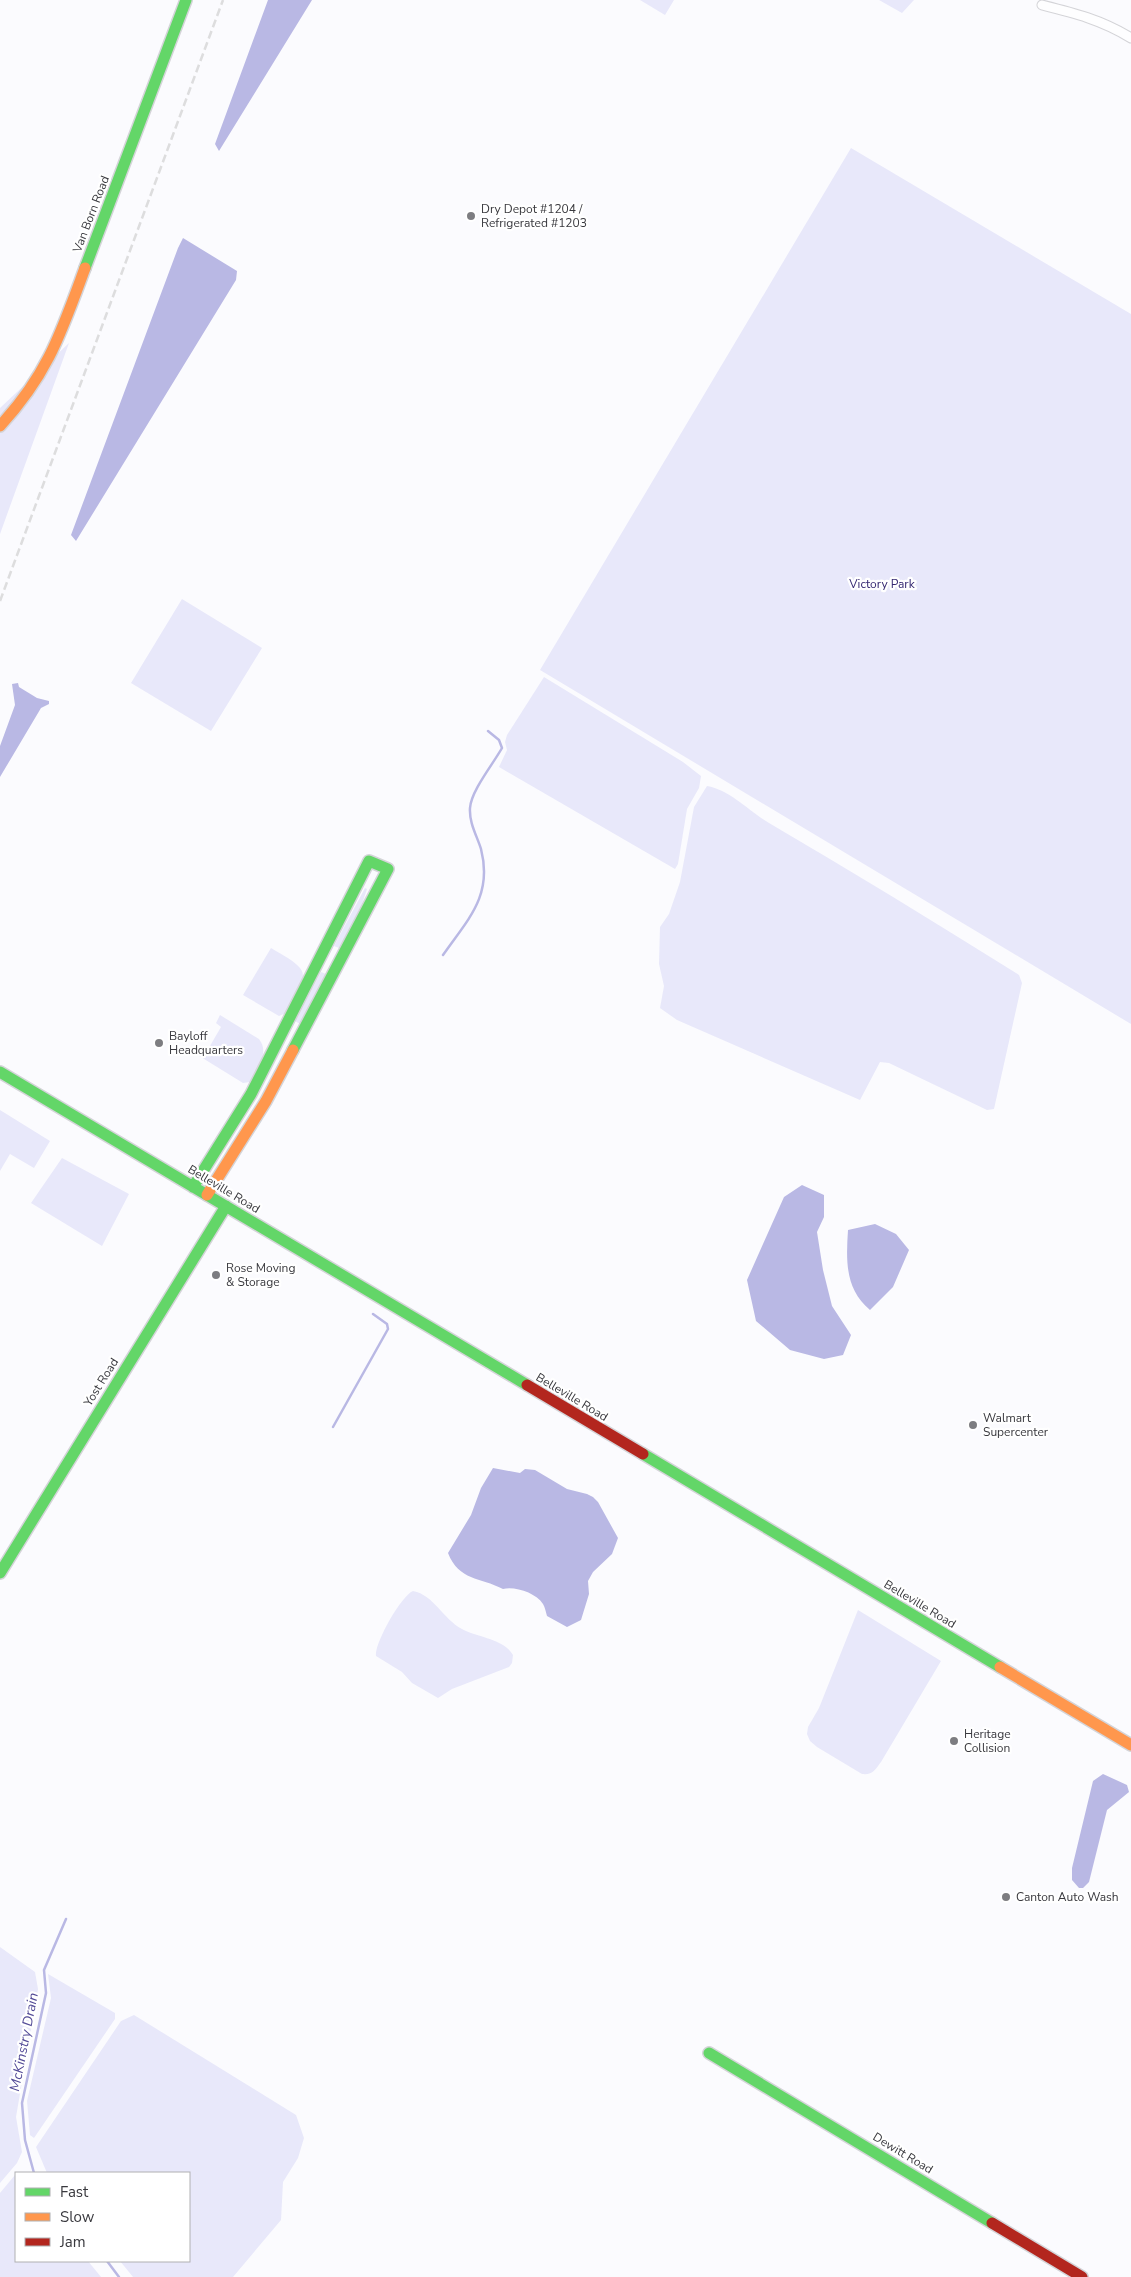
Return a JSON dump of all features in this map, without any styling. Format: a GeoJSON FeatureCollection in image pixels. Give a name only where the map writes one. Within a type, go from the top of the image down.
{"type":"FeatureCollection","features":[{"type":"Feature","properties":{"kind":"street","name":"Van Born Road"},"geometry":{"type":"LineString","coordinates":[[0,426],[42,376],[55,348],[186,0]]}},
{"type":"Feature","properties":{"kind":"street"},"geometry":{"type":"LineString","coordinates":[[1042,5],[1084,15],[1108,24],[1131,38]]}},
{"type":"Feature","properties":{"kind":"street"},"geometry":{"type":"LineString","coordinates":[[193,1187],[251,1094],[369,861],[388,869],[266,1101],[208,1195]]}},
{"type":"Feature","properties":{"kind":"street"},"geometry":{"type":"LineString","coordinates":[[319,960],[336,968]]}},
{"type":"Feature","properties":{"kind":"street"},"geometry":{"type":"LineString","coordinates":[[280,1036],[296,1044]]}},
{"type":"Feature","properties":{"kind":"street","name":"Belleville Road"},"geometry":{"type":"LineString","coordinates":[[0,1072],[1131,1745]]}},
{"type":"Feature","properties":{"kind":"street"},"geometry":{"type":"LineString","coordinates":[[251,1094],[266,1101]]}},
{"type":"Feature","properties":{"kind":"street","name":"Yost Road"},"geometry":{"type":"LineString","coordinates":[[0,1573],[226,1206]]}},
{"type":"Feature","properties":{"kind":"street","name":"Dewitt Road"},"geometry":{"type":"LineString","coordinates":[[709,2053],[1082,2277]]}},
{"type":"Feature","properties":{"kind":"green space"},"geometry":{"type":"Polygon","coordinates":[[[640,0],[674,0],[665,15],[640,0]]]}},
{"type":"Feature","properties":{"kind":"green space"},"geometry":{"type":"Polygon","coordinates":[[[879,0],[914,0],[902,13],[879,0]]]}},
{"type":"Feature","properties":{"kind":"green space","name":"Victory Park"},"geometry":{"type":"Polygon","coordinates":[[[851,148],[1131,314],[1131,1024],[540,670],[851,148]]]}},
{"type":"Feature","properties":{"kind":"green space"},"geometry":{"type":"Polygon","coordinates":[[[69,343],[0,534],[0,408],[69,343]]]}},
{"type":"Feature","properties":{"kind":"green space"},"geometry":{"type":"Polygon","coordinates":[[[182,599],[262,648],[211,731],[131,683],[182,599]]]}},
{"type":"Feature","properties":{"kind":"green space"},"geometry":{"type":"Polygon","coordinates":[[[544,677],[683,762],[701,776],[699,788],[687,809],[678,864],[675,869],[499,767],[507,750],[505,742],[507,735],[544,677]]]}},
{"type":"Feature","properties":{"kind":"green space"},"geometry":{"type":"Polygon","coordinates":[[[707,786],[731,796],[769,823],[1019,975],[1022,983],[994,1109],[987,1110],[889,1063],[880,1062],[860,1100],[677,1020],[660,1008],[664,986],[659,964],[660,927],[669,914],[680,882],[694,807],[707,786]]]}},
{"type":"Feature","properties":{"kind":"green space"},"geometry":{"type":"Polygon","coordinates":[[[365,888],[367,889],[362,904],[339,948],[334,946],[365,888]]]}},
{"type":"Feature","properties":{"kind":"green space"},"geometry":{"type":"Polygon","coordinates":[[[271,948],[295,963],[303,974],[299,989],[286,1013],[279,1016],[243,995],[271,948]]]}},
{"type":"Feature","properties":{"kind":"green space"},"geometry":{"type":"Polygon","coordinates":[[[321,972],[326,974],[300,1024],[295,1021],[321,972]]]}},
{"type":"Feature","properties":{"kind":"green space"},"geometry":{"type":"Polygon","coordinates":[[[220,1015],[259,1039],[262,1044],[263,1055],[250,1082],[243,1083],[196,1054],[199,1047],[207,1051],[221,1027],[216,1023],[220,1015]]]}},
{"type":"Feature","properties":{"kind":"green space"},"geometry":{"type":"Polygon","coordinates":[[[0,1110],[50,1141],[34,1168],[10,1154],[0,1171],[0,1110]]]}},
{"type":"Feature","properties":{"kind":"green space"},"geometry":{"type":"Polygon","coordinates":[[[62,1158],[129,1194],[102,1246],[31,1203],[62,1158]]]}},
{"type":"Feature","properties":{"kind":"green space"},"geometry":{"type":"Polygon","coordinates":[[[413,1591],[427,1597],[455,1625],[468,1632],[497,1642],[509,1649],[513,1655],[512,1663],[509,1667],[452,1689],[438,1698],[412,1683],[402,1672],[376,1656],[379,1641],[389,1621],[402,1602],[413,1591]]]}},
{"type":"Feature","properties":{"kind":"green space"},"geometry":{"type":"Polygon","coordinates":[[[858,1610],[941,1661],[881,1762],[869,1774],[862,1774],[817,1747],[810,1741],[807,1734],[808,1727],[819,1708],[858,1610]]]}},
{"type":"Feature","properties":{"kind":"green space"},"geometry":{"type":"Polygon","coordinates":[[[0,1947],[35,1972],[38,1989],[16,2117],[22,2152],[17,2163],[0,2183],[0,1947]]]}},
{"type":"Feature","properties":{"kind":"green space"},"geometry":{"type":"Polygon","coordinates":[[[48,1974],[115,2013],[115,2019],[34,2138],[30,2135],[27,2101],[51,1998],[48,1974]]]}},
{"type":"Feature","properties":{"kind":"green space"},"geometry":{"type":"Polygon","coordinates":[[[134,2015],[296,2115],[304,2138],[298,2158],[283,2182],[281,2220],[233,2277],[133,2277],[121,2262],[190,2262],[190,2172],[47,2172],[36,2147],[121,2021],[134,2015]]]}},
{"type":"Feature","properties":{"kind":"green space"},"geometry":{"type":"Polygon","coordinates":[[[15,2175],[15,2262],[89,2262],[101,2277],[0,2277],[0,2193],[15,2175]]]}},
{"type":"Feature","properties":{"kind":"water"},"geometry":{"type":"Polygon","coordinates":[[[268,0],[312,0],[219,151],[215,144],[268,0]]]}},
{"type":"Feature","properties":{"kind":"water"},"geometry":{"type":"Polygon","coordinates":[[[183,238],[237,271],[236,280],[76,541],[71,535],[183,238]]]}},
{"type":"Feature","properties":{"kind":"water"},"geometry":{"type":"Polygon","coordinates":[[[18,683],[19,687],[37,698],[49,701],[49,704],[41,708],[0,777],[0,746],[15,705],[12,684],[18,683]]]}},
{"type":"Feature","properties":{"kind":"water"},"geometry":{"type":"Polygon","coordinates":[[[802,1185],[824,1195],[824,1217],[817,1232],[823,1270],[832,1306],[851,1335],[843,1355],[824,1359],[790,1350],[756,1321],[747,1280],[784,1197],[802,1185]]]}},
{"type":"Feature","properties":{"kind":"water"},"geometry":{"type":"Polygon","coordinates":[[[875,1224],[896,1234],[909,1250],[893,1287],[870,1310],[856,1293],[849,1274],[847,1263],[848,1230],[875,1224]]]}},
{"type":"Feature","properties":{"kind":"water"},"geometry":{"type":"Polygon","coordinates":[[[493,1468],[520,1473],[525,1469],[535,1470],[567,1489],[587,1494],[598,1502],[618,1538],[612,1554],[593,1572],[588,1581],[589,1594],[581,1620],[567,1627],[547,1616],[540,1600],[525,1591],[503,1589],[471,1577],[458,1569],[453,1562],[448,1553],[471,1515],[481,1488],[493,1468]]]}},
{"type":"Feature","properties":{"kind":"water"},"geometry":{"type":"Polygon","coordinates":[[[1103,1774],[1127,1785],[1129,1792],[1107,1810],[1089,1882],[1083,1888],[1079,1888],[1072,1880],[1072,1868],[1093,1781],[1103,1774]]]}},
{"type":"Feature","properties":{"kind":"waterway","name":"McKinstry Drain"},"geometry":{"type":"LineString","coordinates":[[443,955],[476,906],[484,880],[481,849],[472,824],[470,808],[478,786],[502,748],[499,740],[488,731]]}},
{"type":"Feature","properties":{"kind":"waterway","name":"McKinstry Drain"},"geometry":{"type":"LineString","coordinates":[[333,1427],[388,1329],[387,1324],[373,1314]]}},
{"type":"Feature","properties":{"kind":"waterway","name":"McKinstry Drain"},"geometry":{"type":"LineString","coordinates":[[34,2172],[25,2140],[22,2103],[46,1993],[44,1970],[66,1919]]}},
{"type":"Feature","properties":{"kind":"waterway","name":"McKinstry Drain"},"geometry":{"type":"LineString","coordinates":[[108,2262],[119,2277]]}},
{"type":"Feature","properties":{"kind":"railway"},"geometry":{"type":"LineString","coordinates":[[0,601],[223,0]]}},
{"type":"Feature","properties":{"kind":"traffic: fast"},"geometry":{"type":"LineString","coordinates":[[85,268],[186,0]]}},
{"type":"Feature","properties":{"kind":"traffic: fast"},"geometry":{"type":"LineString","coordinates":[[193,1187],[251,1094],[369,861],[388,869],[293,1050]]}},
{"type":"Feature","properties":{"kind":"traffic: fast"},"geometry":{"type":"LineString","coordinates":[[0,1072],[527,1385]]}},
{"type":"Feature","properties":{"kind":"traffic: fast"},"geometry":{"type":"LineString","coordinates":[[0,1573],[226,1206]]}},
{"type":"Feature","properties":{"kind":"traffic: fast"},"geometry":{"type":"LineString","coordinates":[[643,1454],[1000,1667]]}},
{"type":"Feature","properties":{"kind":"traffic: fast"},"geometry":{"type":"LineString","coordinates":[[709,2053],[992,2223]]}},
{"type":"Feature","properties":{"kind":"traffic: slow"},"geometry":{"type":"LineString","coordinates":[[0,426],[30,389],[42,370],[60,333],[85,268]]}},
{"type":"Feature","properties":{"kind":"traffic: slow"},"geometry":{"type":"LineString","coordinates":[[207,1195],[266,1101],[293,1050]]}},
{"type":"Feature","properties":{"kind":"traffic: slow"},"geometry":{"type":"LineString","coordinates":[[1000,1667],[1131,1745]]}},
{"type":"Feature","properties":{"kind":"traffic: jam"},"geometry":{"type":"LineString","coordinates":[[527,1385],[643,1454]]}},
{"type":"Feature","properties":{"kind":"traffic: jam"},"geometry":{"type":"LineString","coordinates":[[992,2223],[1082,2277]]}},
{"type":"Feature","properties":{"kind":"place","name":"Dry Depot #1204 / Refrigerated #1203"},"geometry":{"type":"Point","coordinates":[471,216]}},
{"type":"Feature","properties":{"kind":"place","name":"Bayloff Headquarters"},"geometry":{"type":"Point","coordinates":[159,1043]}},
{"type":"Feature","properties":{"kind":"place","name":"Rose Moving & Storage"},"geometry":{"type":"Point","coordinates":[216,1275]}},
{"type":"Feature","properties":{"kind":"place","name":"Walmart Supercenter"},"geometry":{"type":"Point","coordinates":[973,1425]}},
{"type":"Feature","properties":{"kind":"place","name":"Heritage Collision"},"geometry":{"type":"Point","coordinates":[954,1741]}},
{"type":"Feature","properties":{"kind":"place","name":"Canton Auto Wash"},"geometry":{"type":"Point","coordinates":[1006,1897]}}]}
